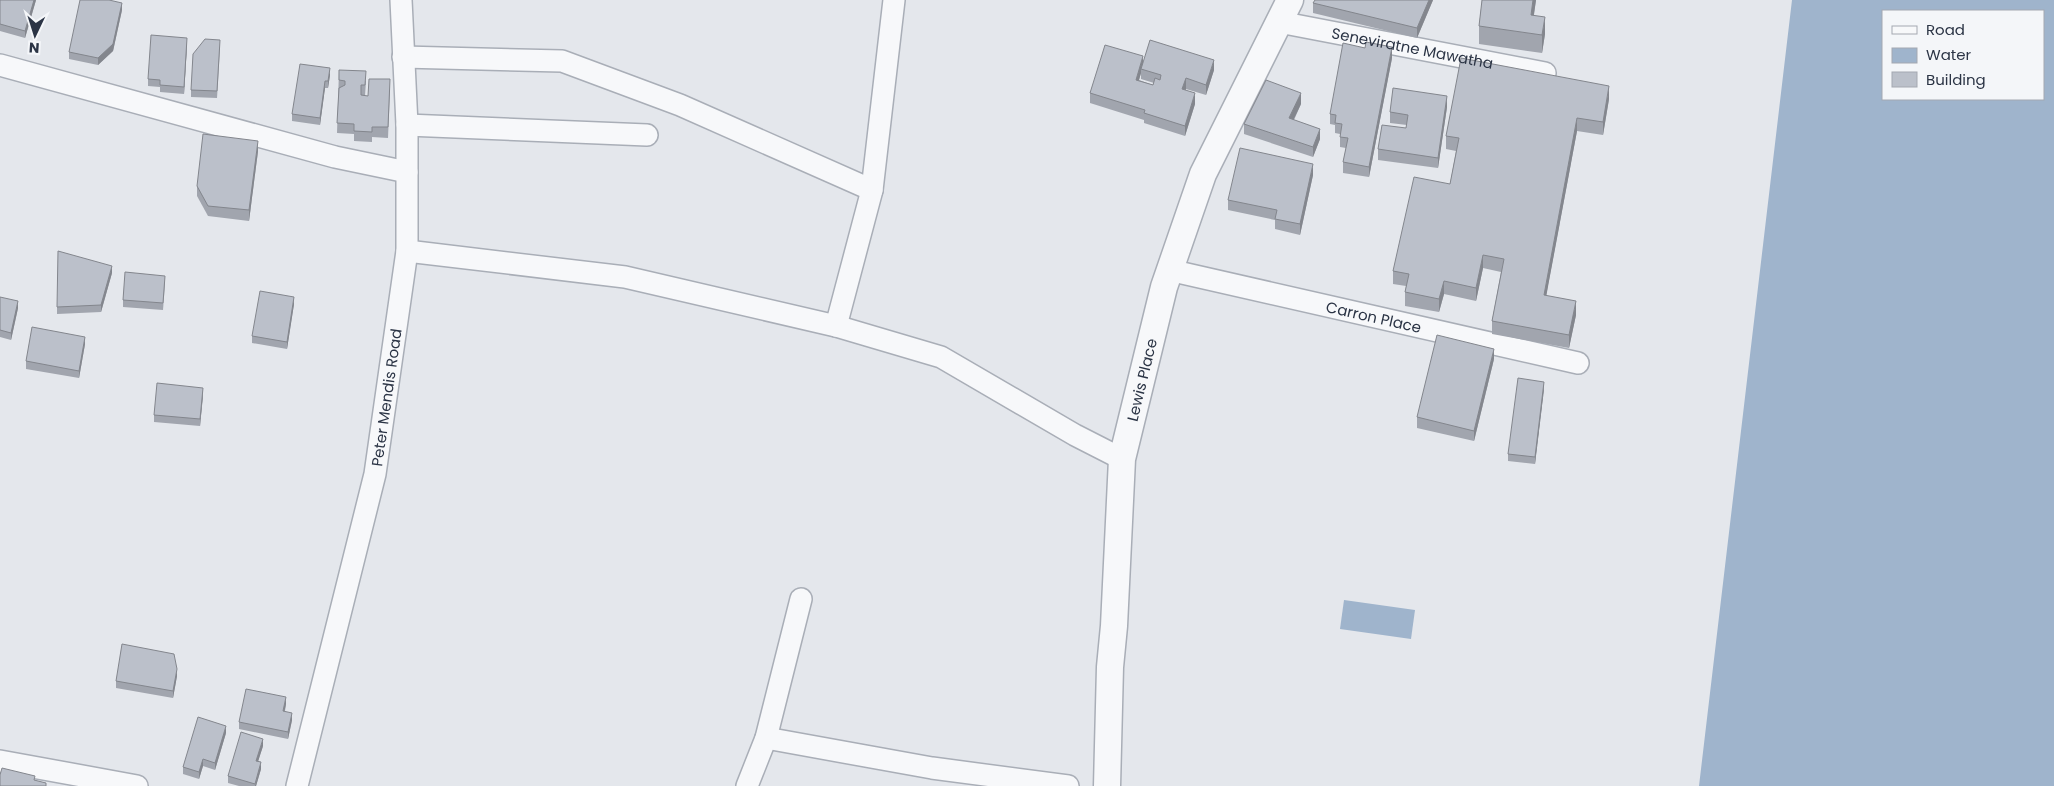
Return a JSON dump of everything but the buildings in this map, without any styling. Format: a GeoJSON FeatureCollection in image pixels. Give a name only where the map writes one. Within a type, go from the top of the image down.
{"type":"FeatureCollection","features":[{"type":"Feature","properties":{"kind":"street","name":"Peter Mendis Road"},"geometry":{"type":"LineString","coordinates":[[297,786],[375,474],[407,251],[407,125],[401,0]]}},
{"type":"Feature","properties":{"kind":"street"},"geometry":{"type":"LineString","coordinates":[[836,326],[872,190],[894,0]]}},
{"type":"Feature","properties":{"kind":"street","name":"Seneviratne Mawatha"},"geometry":{"type":"LineString","coordinates":[[1285,11],[1546,72]]}},
{"type":"Feature","properties":{"kind":"street","name":"Lewis Place"},"geometry":{"type":"LineString","coordinates":[[1107,786],[1110,667],[1114,626],[1122,459],[1169,270],[1203,174],[1285,11]]}},
{"type":"Feature","properties":{"kind":"street"},"geometry":{"type":"LineString","coordinates":[[403,58],[562,61],[680,105],[872,190]]}},
{"type":"Feature","properties":{"kind":"street"},"geometry":{"type":"LineString","coordinates":[[0,65],[335,157],[406,172]]}},
{"type":"Feature","properties":{"kind":"street"},"geometry":{"type":"LineString","coordinates":[[407,125],[647,135]]}},
{"type":"Feature","properties":{"kind":"street"},"geometry":{"type":"LineString","coordinates":[[407,251],[625,277],[836,326],[941,357],[1075,435],[1122,459]]}},
{"type":"Feature","properties":{"kind":"street","name":"Carron Place"},"geometry":{"type":"LineString","coordinates":[[1169,270],[1578,363]]}},
{"type":"Feature","properties":{"kind":"street"},"geometry":{"type":"LineString","coordinates":[[747,786],[766,738],[802,599]]}},
{"type":"Feature","properties":{"kind":"street"},"geometry":{"type":"LineString","coordinates":[[766,738],[932,768],[1068,786]]}},
{"type":"Feature","properties":{"kind":"street"},"geometry":{"type":"LineString","coordinates":[[0,761],[137,786]]}},
{"type":"Feature","properties":{"kind":"water"},"geometry":{"type":"Polygon","coordinates":[[[1792,0],[2054,0],[2054,786],[1699,786],[1792,0]]]}},
{"type":"Feature","properties":{"kind":"water"},"geometry":{"type":"Polygon","coordinates":[[[1344,600],[1415,610],[1411,639],[1340,629],[1344,600]]]}}]}
